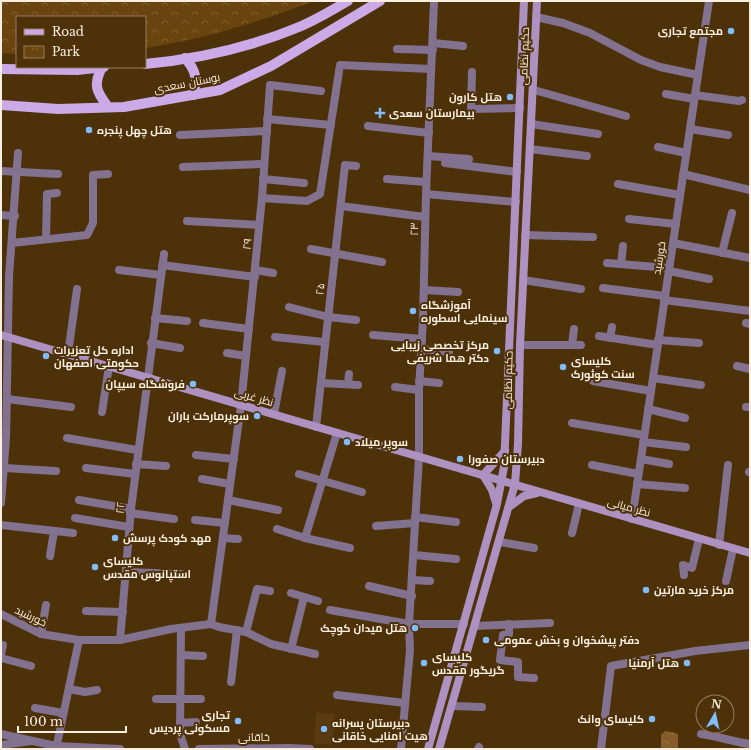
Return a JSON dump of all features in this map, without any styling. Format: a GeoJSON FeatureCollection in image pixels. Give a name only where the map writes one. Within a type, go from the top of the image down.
{"type":"FeatureCollection","features":[{"type":"Feature","properties":{"kind":"main road"},"geometry":{"type":"LineString","coordinates":[[146,64],[240,47],[300,27],[348,1]]}},
{"type":"Feature","properties":{"kind":"main road","name":"بوستان سعدی"},"geometry":{"type":"LineString","coordinates":[[1,105],[58,109],[124,107],[220,90],[271,66],[380,1]]}},
{"type":"Feature","properties":{"kind":"main road","name":"حکیم نظامی"},"geometry":{"type":"LineString","coordinates":[[428,749],[464,624],[502,481],[505,450],[524,1]]}},
{"type":"Feature","properties":{"kind":"main road","name":"حکیم نظامی"},"geometry":{"type":"LineString","coordinates":[[439,749],[500,542],[515,484],[518,444],[520,345],[525,235],[534,90],[537,1]]}},
{"type":"Feature","properties":{"kind":"main road"},"geometry":{"type":"LineString","coordinates":[[185,58],[192,65],[195,74],[197,85],[193,95]]}},
{"type":"Feature","properties":{"kind":"main road"},"geometry":{"type":"LineString","coordinates":[[1,69],[77,70],[94,68]]}},
{"type":"Feature","properties":{"kind":"main road"},"geometry":{"type":"LineString","coordinates":[[102,68],[96,79],[98,94],[108,107]]}},
{"type":"Feature","properties":{"kind":"main road","name":"نظر غربی"},"geometry":{"type":"LineString","coordinates":[[4,336],[502,481]]}},
{"type":"Feature","properties":{"kind":"main road"},"geometry":{"type":"LineString","coordinates":[[497,504],[492,490],[483,475],[505,450]]}},
{"type":"Feature","properties":{"kind":"main road","name":"نظر میانی"},"geometry":{"type":"LineString","coordinates":[[502,481],[750,553]]}},
{"type":"Feature","properties":{"kind":"main road"},"geometry":{"type":"LineString","coordinates":[[508,507],[524,496],[542,492]]}},
{"type":"Feature","properties":{"kind":"street","name":"۲۳"},"geometry":{"type":"LineString","coordinates":[[401,749],[410,650],[410,624],[419,456],[419,386],[424,290],[426,182],[434,1]]}},
{"type":"Feature","properties":{"kind":"street","name":"خورشید"},"geometry":{"type":"LineString","coordinates":[[632,519],[709,1]]}},
{"type":"Feature","properties":{"kind":"street"},"geometry":{"type":"LineString","coordinates":[[536,17],[563,23],[590,33],[641,60],[660,67],[674,71],[698,74]]}},
{"type":"Feature","properties":{"kind":"street"},"geometry":{"type":"LineString","coordinates":[[397,49],[463,46]]}},
{"type":"Feature","properties":{"kind":"street"},"geometry":{"type":"LineString","coordinates":[[262,198],[307,202],[320,194],[340,65],[431,69]]}},
{"type":"Feature","properties":{"kind":"street"},"geometry":{"type":"LineString","coordinates":[[472,72],[471,109],[520,108]]}},
{"type":"Feature","properties":{"kind":"street","name":"۲۹"},"geometry":{"type":"LineString","coordinates":[[211,624],[241,405],[262,198],[270,85],[321,91]]}},
{"type":"Feature","properties":{"kind":"street"},"geometry":{"type":"LineString","coordinates":[[534,90],[626,116]]}},
{"type":"Feature","properties":{"kind":"street"},"geometry":{"type":"LineString","coordinates":[[666,94],[739,101],[742,100]]}},
{"type":"Feature","properties":{"kind":"street"},"geometry":{"type":"LineString","coordinates":[[452,98],[472,98]]}},
{"type":"Feature","properties":{"kind":"street"},"geometry":{"type":"LineString","coordinates":[[268,119],[331,125]]}},
{"type":"Feature","properties":{"kind":"street"},"geometry":{"type":"LineString","coordinates":[[531,124],[598,134]]}},
{"type":"Feature","properties":{"kind":"street"},"geometry":{"type":"LineString","coordinates":[[368,126],[429,134]]}},
{"type":"Feature","properties":{"kind":"street"},"geometry":{"type":"LineString","coordinates":[[690,128],[728,135]]}},
{"type":"Feature","properties":{"kind":"street"},"geometry":{"type":"LineString","coordinates":[[180,135],[267,131]]}},
{"type":"Feature","properties":{"kind":"street"},"geometry":{"type":"LineString","coordinates":[[658,147],[686,153]]}},
{"type":"Feature","properties":{"kind":"street"},"geometry":{"type":"LineString","coordinates":[[530,149],[587,156]]}},
{"type":"Feature","properties":{"kind":"street"},"geometry":{"type":"LineString","coordinates":[[1,503],[4,468],[3,439],[7,399],[4,336],[5,276],[12,243],[15,216],[18,153]]}},
{"type":"Feature","properties":{"kind":"street"},"geometry":{"type":"LineString","coordinates":[[428,156],[470,159]]}},
{"type":"Feature","properties":{"kind":"street"},"geometry":{"type":"LineString","coordinates":[[445,163],[517,172]]}},
{"type":"Feature","properties":{"kind":"street"},"geometry":{"type":"LineString","coordinates":[[183,167],[264,164]]}},
{"type":"Feature","properties":{"kind":"street","name":"۲۵"},"geometry":{"type":"LineString","coordinates":[[316,427],[324,342],[345,165],[356,166]]}},
{"type":"Feature","properties":{"kind":"street"},"geometry":{"type":"LineString","coordinates":[[1,171],[58,174]]}},
{"type":"Feature","properties":{"kind":"street"},"geometry":{"type":"LineString","coordinates":[[12,243],[87,234],[93,223],[93,175],[108,174]]}},
{"type":"Feature","properties":{"kind":"street"},"geometry":{"type":"LineString","coordinates":[[683,174],[750,190]]}},
{"type":"Feature","properties":{"kind":"street"},"geometry":{"type":"LineString","coordinates":[[263,179],[304,183]]}},
{"type":"Feature","properties":{"kind":"street"},"geometry":{"type":"LineString","coordinates":[[387,179],[426,182]]}},
{"type":"Feature","properties":{"kind":"street"},"geometry":{"type":"LineString","coordinates":[[618,184],[680,195]]}},
{"type":"Feature","properties":{"kind":"street"},"geometry":{"type":"LineString","coordinates":[[46,239],[47,194],[57,193]]}},
{"type":"Feature","properties":{"kind":"street"},"geometry":{"type":"LineString","coordinates":[[426,194],[516,202]]}},
{"type":"Feature","properties":{"kind":"street"},"geometry":{"type":"LineString","coordinates":[[341,206],[425,217]]}},
{"type":"Feature","properties":{"kind":"street"},"geometry":{"type":"LineString","coordinates":[[722,253],[732,213]]}},
{"type":"Feature","properties":{"kind":"street"},"geometry":{"type":"LineString","coordinates":[[1,215],[15,216]]}},
{"type":"Feature","properties":{"kind":"street"},"geometry":{"type":"LineString","coordinates":[[629,219],[676,224]]}},
{"type":"Feature","properties":{"kind":"street"},"geometry":{"type":"LineString","coordinates":[[187,221],[259,225]]}},
{"type":"Feature","properties":{"kind":"street"},"geometry":{"type":"LineString","coordinates":[[525,235],[593,237]]}},
{"type":"Feature","properties":{"kind":"street"},"geometry":{"type":"LineString","coordinates":[[673,243],[750,258]]}},
{"type":"Feature","properties":{"kind":"street"},"geometry":{"type":"LineString","coordinates":[[622,264],[623,246]]}},
{"type":"Feature","properties":{"kind":"street"},"geometry":{"type":"LineString","coordinates":[[311,249],[382,262]]}},
{"type":"Feature","properties":{"kind":"street","name":"۲۲"},"geometry":{"type":"LineString","coordinates":[[120,640],[130,511],[137,450],[148,378],[151,343],[164,254]]}},
{"type":"Feature","properties":{"kind":"street"},"geometry":{"type":"LineString","coordinates":[[607,263],[669,270],[709,279]]}},
{"type":"Feature","properties":{"kind":"street"},"geometry":{"type":"LineString","coordinates":[[162,264],[255,274],[273,273]]}},
{"type":"Feature","properties":{"kind":"street"},"geometry":{"type":"LineString","coordinates":[[119,270],[161,275]]}},
{"type":"Feature","properties":{"kind":"street"},"geometry":{"type":"LineString","coordinates":[[523,280],[581,289]]}},
{"type":"Feature","properties":{"kind":"street"},"geometry":{"type":"LineString","coordinates":[[604,288],[750,311]]}},
{"type":"Feature","properties":{"kind":"street"},"geometry":{"type":"LineString","coordinates":[[68,354],[77,289]]}},
{"type":"Feature","properties":{"kind":"street"},"geometry":{"type":"LineString","coordinates":[[424,290],[458,292]]}},
{"type":"Feature","properties":{"kind":"street"},"geometry":{"type":"LineString","coordinates":[[289,307],[328,316],[356,320]]}},
{"type":"Feature","properties":{"kind":"street"},"geometry":{"type":"LineString","coordinates":[[155,318],[187,321]]}},
{"type":"Feature","properties":{"kind":"street"},"geometry":{"type":"LineString","coordinates":[[203,323],[249,329]]}},
{"type":"Feature","properties":{"kind":"street"},"geometry":{"type":"LineString","coordinates":[[610,338],[612,327]]}},
{"type":"Feature","properties":{"kind":"street"},"geometry":{"type":"LineString","coordinates":[[572,345],[574,329]]}},
{"type":"Feature","properties":{"kind":"street"},"geometry":{"type":"LineString","coordinates":[[373,335],[422,339]]}},
{"type":"Feature","properties":{"kind":"street"},"geometry":{"type":"LineString","coordinates":[[599,336],[658,343],[699,343]]}},
{"type":"Feature","properties":{"kind":"street"},"geometry":{"type":"LineString","coordinates":[[275,337],[324,342]]}},
{"type":"Feature","properties":{"kind":"street"},"geometry":{"type":"LineString","coordinates":[[151,343],[180,348]]}},
{"type":"Feature","properties":{"kind":"street"},"geometry":{"type":"LineString","coordinates":[[520,345],[581,346]]}},
{"type":"Feature","properties":{"kind":"street"},"geometry":{"type":"LineString","coordinates":[[421,348],[449,352]]}},
{"type":"Feature","properties":{"kind":"street"},"geometry":{"type":"LineString","coordinates":[[227,353],[246,356]]}},
{"type":"Feature","properties":{"kind":"street"},"geometry":{"type":"LineString","coordinates":[[102,412],[109,366]]}},
{"type":"Feature","properties":{"kind":"street"},"geometry":{"type":"LineString","coordinates":[[737,366],[750,369]]}},
{"type":"Feature","properties":{"kind":"street"},"geometry":{"type":"LineString","coordinates":[[274,414],[282,371]]}},
{"type":"Feature","properties":{"kind":"street"},"geometry":{"type":"LineString","coordinates":[[348,384],[349,374]]}},
{"type":"Feature","properties":{"kind":"street"},"geometry":{"type":"LineString","coordinates":[[653,378],[701,385]]}},
{"type":"Feature","properties":{"kind":"street"},"geometry":{"type":"LineString","coordinates":[[593,381],[651,391]]}},
{"type":"Feature","properties":{"kind":"street"},"geometry":{"type":"LineString","coordinates":[[321,383],[358,385]]}},
{"type":"Feature","properties":{"kind":"street"},"geometry":{"type":"LineString","coordinates":[[395,387],[439,383]]}},
{"type":"Feature","properties":{"kind":"street"},"geometry":{"type":"LineString","coordinates":[[7,399],[71,407]]}},
{"type":"Feature","properties":{"kind":"street"},"geometry":{"type":"LineString","coordinates":[[648,409],[685,418]]}},
{"type":"Feature","properties":{"kind":"street"},"geometry":{"type":"LineString","coordinates":[[572,424],[686,447]]}},
{"type":"Feature","properties":{"kind":"street"},"geometry":{"type":"LineString","coordinates":[[305,538],[337,433]]}},
{"type":"Feature","properties":{"kind":"street"},"geometry":{"type":"LineString","coordinates":[[67,438],[137,450]]}},
{"type":"Feature","properties":{"kind":"street"},"geometry":{"type":"LineString","coordinates":[[196,454],[234,459]]}},
{"type":"Feature","properties":{"kind":"street"},"geometry":{"type":"LineString","coordinates":[[641,459],[669,464]]}},
{"type":"Feature","properties":{"kind":"street"},"geometry":{"type":"LineString","coordinates":[[136,464],[166,466]]}},
{"type":"Feature","properties":{"kind":"street"},"geometry":{"type":"LineString","coordinates":[[592,465],[638,474]]}},
{"type":"Feature","properties":{"kind":"street"},"geometry":{"type":"LineString","coordinates":[[719,545],[728,465]]}},
{"type":"Feature","properties":{"kind":"street"},"geometry":{"type":"LineString","coordinates":[[4,468],[56,471]]}},
{"type":"Feature","properties":{"kind":"street"},"geometry":{"type":"LineString","coordinates":[[86,468],[135,474]]}},
{"type":"Feature","properties":{"kind":"street"},"geometry":{"type":"LineString","coordinates":[[299,474],[362,492]]}},
{"type":"Feature","properties":{"kind":"street"},"geometry":{"type":"LineString","coordinates":[[202,479],[230,484]]}},
{"type":"Feature","properties":{"kind":"street"},"geometry":{"type":"LineString","coordinates":[[637,484],[685,488]]}},
{"type":"Feature","properties":{"kind":"street"},"geometry":{"type":"LineString","coordinates":[[79,500],[174,520]]}},
{"type":"Feature","properties":{"kind":"street"},"geometry":{"type":"LineString","coordinates":[[228,500],[278,510]]}},
{"type":"Feature","properties":{"kind":"street"},"geometry":{"type":"LineString","coordinates":[[572,533],[579,504]]}},
{"type":"Feature","properties":{"kind":"street"},"geometry":{"type":"LineString","coordinates":[[75,518],[129,527]]}},
{"type":"Feature","properties":{"kind":"street"},"geometry":{"type":"LineString","coordinates":[[195,520],[225,523]]}},
{"type":"Feature","properties":{"kind":"street"},"geometry":{"type":"LineString","coordinates":[[376,526],[415,520],[456,522]]}},
{"type":"Feature","properties":{"kind":"street"},"geometry":{"type":"LineString","coordinates":[[1,525],[73,533]]}},
{"type":"Feature","properties":{"kind":"street"},"geometry":{"type":"LineString","coordinates":[[277,529],[305,538],[350,548]]}},
{"type":"Feature","properties":{"kind":"street"},"geometry":{"type":"LineString","coordinates":[[50,556],[54,531]]}},
{"type":"Feature","properties":{"kind":"street"},"geometry":{"type":"LineString","coordinates":[[223,538],[238,539]]}},
{"type":"Feature","properties":{"kind":"street"},"geometry":{"type":"LineString","coordinates":[[684,575],[684,565],[692,568],[699,539]]}},
{"type":"Feature","properties":{"kind":"street"},"geometry":{"type":"LineString","coordinates":[[500,542],[534,548]]}},
{"type":"Feature","properties":{"kind":"street"},"geometry":{"type":"LineString","coordinates":[[726,581],[733,549]]}},
{"type":"Feature","properties":{"kind":"street"},"geometry":{"type":"LineString","coordinates":[[414,554],[456,559]]}},
{"type":"Feature","properties":{"kind":"street"},"geometry":{"type":"LineString","coordinates":[[126,572],[181,574]]}},
{"type":"Feature","properties":{"kind":"street"},"geometry":{"type":"LineString","coordinates":[[413,580],[430,581]]}},
{"type":"Feature","properties":{"kind":"street"},"geometry":{"type":"LineString","coordinates":[[369,586],[412,596]]}},
{"type":"Feature","properties":{"kind":"street"},"geometry":{"type":"LineString","coordinates":[[246,632],[257,589],[270,591]]}},
{"type":"Feature","properties":{"kind":"street"},"geometry":{"type":"LineString","coordinates":[[291,594],[318,601]]}},
{"type":"Feature","properties":{"kind":"street"},"geometry":{"type":"LineString","coordinates":[[291,649],[304,597]]}},
{"type":"Feature","properties":{"kind":"street"},"geometry":{"type":"LineString","coordinates":[[41,634],[46,605]]}},
{"type":"Feature","properties":{"kind":"street"},"geometry":{"type":"LineString","coordinates":[[330,610],[410,624],[464,624]]}},
{"type":"Feature","properties":{"kind":"street"},"geometry":{"type":"LineString","coordinates":[[86,611],[123,612]]}},
{"type":"Feature","properties":{"kind":"street","name":"خورشید"},"geometry":{"type":"LineString","coordinates":[[1,614],[41,634],[77,640],[120,640],[181,628],[211,624]]}},
{"type":"Feature","properties":{"kind":"street"},"geometry":{"type":"LineString","coordinates":[[475,626],[550,623]]}},
{"type":"Feature","properties":{"kind":"street"},"geometry":{"type":"LineString","coordinates":[[211,624],[246,632],[271,644],[316,654]]}},
{"type":"Feature","properties":{"kind":"street"},"geometry":{"type":"LineString","coordinates":[[509,624],[508,634],[503,635],[500,660],[518,662],[518,677],[534,678]]}},
{"type":"Feature","properties":{"kind":"street"},"geometry":{"type":"LineString","coordinates":[[181,628],[180,734],[185,749]]}},
{"type":"Feature","properties":{"kind":"street"},"geometry":{"type":"LineString","coordinates":[[232,682],[237,630]]}},
{"type":"Feature","properties":{"kind":"street"},"geometry":{"type":"LineString","coordinates":[[56,748],[69,689],[77,640]]}},
{"type":"Feature","properties":{"kind":"street"},"geometry":{"type":"LineString","coordinates":[[1,645],[3,645],[1,654]]}},
{"type":"Feature","properties":{"kind":"street"},"geometry":{"type":"LineString","coordinates":[[601,749],[611,666],[695,651],[750,645]]}},
{"type":"Feature","properties":{"kind":"street"},"geometry":{"type":"LineString","coordinates":[[181,655],[203,656]]}},
{"type":"Feature","properties":{"kind":"street"},"geometry":{"type":"LineString","coordinates":[[1,658],[32,666]]}},
{"type":"Feature","properties":{"kind":"street"},"geometry":{"type":"LineString","coordinates":[[69,689],[85,692],[97,690]]}},
{"type":"Feature","properties":{"kind":"street"},"geometry":{"type":"LineString","coordinates":[[337,695],[405,703]]}},
{"type":"Feature","properties":{"kind":"street"},"geometry":{"type":"LineString","coordinates":[[156,698],[201,699]]}},
{"type":"Feature","properties":{"kind":"street"},"geometry":{"type":"LineString","coordinates":[[452,706],[482,707]]}},
{"type":"Feature","properties":{"kind":"street"},"geometry":{"type":"LineString","coordinates":[[35,708],[63,713]]}},
{"type":"Feature","properties":{"kind":"street"},"geometry":{"type":"LineString","coordinates":[[180,723],[196,722]]}},
{"type":"Feature","properties":{"kind":"street"},"geometry":{"type":"LineString","coordinates":[[1,734],[34,741],[56,748],[120,749]]}},
{"type":"Feature","properties":{"kind":"street"},"geometry":{"type":"LineString","coordinates":[[702,734],[714,736],[726,741],[750,744]]}},
{"type":"Feature","properties":{"kind":"street"},"geometry":{"type":"LineString","coordinates":[[1,745],[34,741]]}},
{"type":"Feature","properties":{"kind":"street","name":"خاقانی"},"geometry":{"type":"LineString","coordinates":[[201,749],[310,749]]}},
{"type":"Feature","properties":{"kind":"shaded area","name":"دبیرستان پسرانه هیت امنایی خاقانی"},"geometry":{"type":"Polygon","coordinates":[[[316,713],[335,714],[332,745],[314,744],[316,713]]]}},
{"type":"Feature","properties":{"kind":"green space"},"geometry":{"type":"Polygon","coordinates":[[[1,1],[314,1],[273,16],[210,35],[146,48],[146,16],[16,16],[16,54],[1,53],[1,1]]]}},
{"type":"Feature","properties":{"kind":"green space"},"geometry":{"type":"Polygon","coordinates":[[[665,731],[676,733],[678,735],[678,749],[661,749],[661,735],[665,731]]]}},
{"type":"Feature","properties":{"kind":"place","name":"مجتمع تجاری"},"geometry":{"type":"Point","coordinates":[731,31]}},
{"type":"Feature","properties":{"kind":"place","name":"هتل کارون"},"geometry":{"type":"Point","coordinates":[510,97]}},
{"type":"Feature","properties":{"kind":"place","name":"بیمارستان سعدی"},"geometry":{"type":"Point","coordinates":[380,113]}},
{"type":"Feature","properties":{"kind":"place","name":"هتل چهل پنجره"},"geometry":{"type":"Point","coordinates":[89,130]}},
{"type":"Feature","properties":{"kind":"place","name":"آموزشگاه سینمایی اسطوره"},"geometry":{"type":"Point","coordinates":[413,311]}},
{"type":"Feature","properties":{"kind":"place","name":"مرکز تخصصی زیبایی دکتر هما شریفی"},"geometry":{"type":"Point","coordinates":[497,351]}},
{"type":"Feature","properties":{"kind":"place","name":"اداره کل تعزیرات حکومتی اصفهان"},"geometry":{"type":"Point","coordinates":[46,356]}},
{"type":"Feature","properties":{"kind":"place","name":"کلیسای سنت کوئورک"},"geometry":{"type":"Point","coordinates":[563,367]}},
{"type":"Feature","properties":{"kind":"place","name":"فروشگاه سیپان"},"geometry":{"type":"Point","coordinates":[193,384]}},
{"type":"Feature","properties":{"kind":"place","name":"سوپرمارکت باران"},"geometry":{"type":"Point","coordinates":[257,416]}},
{"type":"Feature","properties":{"kind":"place","name":"سوپر میلاد"},"geometry":{"type":"Point","coordinates":[347,442]}},
{"type":"Feature","properties":{"kind":"place","name":"دبیرستان صفورا"},"geometry":{"type":"Point","coordinates":[460,459]}},
{"type":"Feature","properties":{"kind":"place","name":"مهد کودک پرسش"},"geometry":{"type":"Point","coordinates":[115,538]}},
{"type":"Feature","properties":{"kind":"place","name":"کلیسای استپانوس مقدس"},"geometry":{"type":"Point","coordinates":[95,567]}},
{"type":"Feature","properties":{"kind":"place","name":"مرکز خرید مارتین"},"geometry":{"type":"Point","coordinates":[646,590]}},
{"type":"Feature","properties":{"kind":"place","name":"هتل میدان کوچک"},"geometry":{"type":"Point","coordinates":[415,628]}},
{"type":"Feature","properties":{"kind":"place","name":"دفتر پیشخوان و بخش عمومی"},"geometry":{"type":"Point","coordinates":[486,640]}},
{"type":"Feature","properties":{"kind":"place","name":"کلیسای گریگور مقدس"},"geometry":{"type":"Point","coordinates":[424,663]}},
{"type":"Feature","properties":{"kind":"place","name":"هتل آرمنیا"},"geometry":{"type":"Point","coordinates":[687,663]}},
{"type":"Feature","properties":{"kind":"place","name":"کلیسای وانک"},"geometry":{"type":"Point","coordinates":[652,719]}},
{"type":"Feature","properties":{"kind":"place","name":"تجاری مسکونی پردیس"},"geometry":{"type":"Point","coordinates":[238,721]}},
{"type":"Feature","properties":{"kind":"place","name":"دبیرستان پسرانه هیت امنایی خاقانی"},"geometry":{"type":"Point","coordinates":[324,729]}}]}
